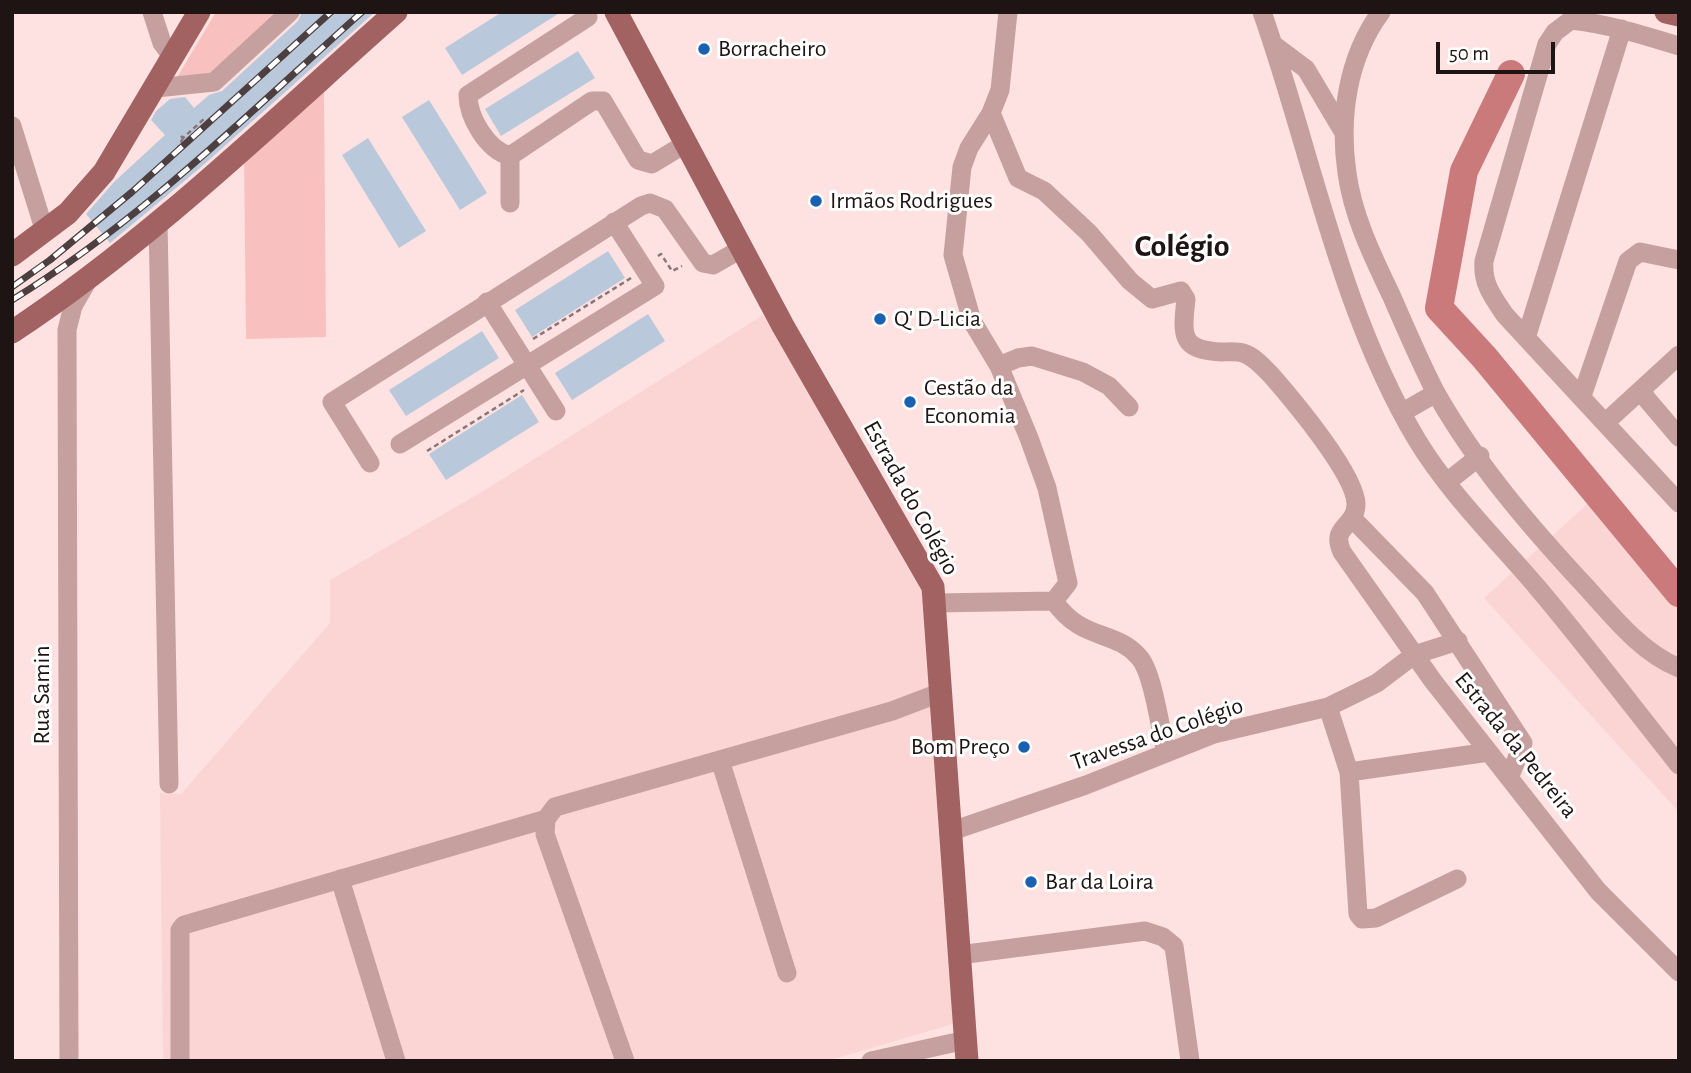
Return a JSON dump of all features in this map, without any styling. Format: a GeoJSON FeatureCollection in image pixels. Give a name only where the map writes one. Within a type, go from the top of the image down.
{"type":"FeatureCollection","features":[{"type":"Feature","properties":{"kind":"main road"},"geometry":{"type":"LineString","coordinates":[[12,255],[68,213],[104,172],[199,12]]}},
{"type":"Feature","properties":{"kind":"main road"},"geometry":{"type":"LineString","coordinates":[[12,332],[88,280],[158,222],[396,12]]}},
{"type":"Feature","properties":{"kind":"main road"},"geometry":{"type":"LineString","coordinates":[[1666,12],[1679,15]]}},
{"type":"Feature","properties":{"kind":"main road","name":"Estrada do Colégio"},"geometry":{"type":"LineString","coordinates":[[618,14],[741,249],[924,567],[936,603],[949,832],[966,1050]]}},
{"type":"Feature","properties":{"kind":"street"},"geometry":{"type":"LineString","coordinates":[[152,12],[162,43],[173,58]]}},
{"type":"Feature","properties":{"kind":"street"},"geometry":{"type":"LineString","coordinates":[[156,88],[214,82],[290,12]]}},
{"type":"Feature","properties":{"kind":"street"},"geometry":{"type":"LineString","coordinates":[[1008,12],[1000,90],[991,113],[969,148],[962,167],[953,256],[972,321],[999,366],[1047,488],[1068,583],[1054,601]]}},
{"type":"Feature","properties":{"kind":"street"},"geometry":{"type":"LineString","coordinates":[[1262,12],[1334,246],[1367,332],[1417,440],[1447,482],[1563,618],[1679,765]]}},
{"type":"Feature","properties":{"kind":"street"},"geometry":{"type":"LineString","coordinates":[[1381,12],[1368,30],[1353,66],[1346,97],[1344,133],[1347,172],[1359,220],[1436,393],[1535,533],[1615,619],[1647,648],[1679,668]]}},
{"type":"Feature","properties":{"kind":"street"},"geometry":{"type":"LineString","coordinates":[[588,16],[468,95],[468,110],[491,144],[499,153],[510,156],[592,102],[603,101],[638,160],[652,164],[685,144]]}},
{"type":"Feature","properties":{"kind":"street"},"geometry":{"type":"LineString","coordinates":[[1679,46],[1622,29],[1571,20],[1555,32],[1547,44],[1484,261],[1483,275],[1488,290],[1505,315],[1527,335],[1679,503]]}},
{"type":"Feature","properties":{"kind":"street"},"geometry":{"type":"LineString","coordinates":[[1527,335],[1622,29]]}},
{"type":"Feature","properties":{"kind":"street"},"geometry":{"type":"LineString","coordinates":[[1274,45],[1306,69],[1344,133]]}},
{"type":"Feature","properties":{"kind":"street"},"geometry":{"type":"LineString","coordinates":[[991,113],[1018,178],[1044,191],[1089,233],[1130,281],[1152,299],[1181,291],[1186,299],[1183,330],[1188,343],[1200,351],[1242,352],[1271,376],[1334,456],[1354,495],[1356,506],[1352,518],[1425,593],[1458,640],[1482,685],[1523,743],[1510,776]]}},
{"type":"Feature","properties":{"kind":"street"},"geometry":{"type":"LineString","coordinates":[[12,126],[46,232]]}},
{"type":"Feature","properties":{"kind":"street"},"geometry":{"type":"LineString","coordinates":[[510,156],[510,203]]}},
{"type":"Feature","properties":{"kind":"street"},"geometry":{"type":"LineString","coordinates":[[370,463],[332,402],[641,206],[659,204],[704,263],[713,265],[741,249]]}},
{"type":"Feature","properties":{"kind":"street"},"geometry":{"type":"LineString","coordinates":[[158,222],[169,784]]}},
{"type":"Feature","properties":{"kind":"street"},"geometry":{"type":"LineString","coordinates":[[400,444],[655,286],[614,222]]}},
{"type":"Feature","properties":{"kind":"street"},"geometry":{"type":"LineString","coordinates":[[1582,396],[1628,261],[1640,252],[1679,260]]}},
{"type":"Feature","properties":{"kind":"street","name":"Rua Samin"},"geometry":{"type":"LineString","coordinates":[[69,1061],[67,330],[74,306],[88,280]]}},
{"type":"Feature","properties":{"kind":"street"},"geometry":{"type":"LineString","coordinates":[[488,302],[556,411]]}},
{"type":"Feature","properties":{"kind":"street"},"geometry":{"type":"LineString","coordinates":[[38,315],[54,319],[67,330]]}},
{"type":"Feature","properties":{"kind":"street"},"geometry":{"type":"LineString","coordinates":[[1606,422],[1675,358],[1679,339]]}},
{"type":"Feature","properties":{"kind":"street"},"geometry":{"type":"LineString","coordinates":[[999,366],[1018,358],[1032,356],[1083,372],[1109,386],[1129,407]]}},
{"type":"Feature","properties":{"kind":"street"},"geometry":{"type":"LineString","coordinates":[[1640,391],[1679,436]]}},
{"type":"Feature","properties":{"kind":"street"},"geometry":{"type":"LineString","coordinates":[[1403,412],[1436,393]]}},
{"type":"Feature","properties":{"kind":"street"},"geometry":{"type":"LineString","coordinates":[[1447,482],[1480,456]]}},
{"type":"Feature","properties":{"kind":"street","name":"Estrada da Pedreira"},"geometry":{"type":"LineString","coordinates":[[1352,518],[1339,533],[1337,542],[1414,656],[1598,891],[1679,972]]}},
{"type":"Feature","properties":{"kind":"street"},"geometry":{"type":"LineString","coordinates":[[936,603],[1054,601]]}},
{"type":"Feature","properties":{"kind":"street"},"geometry":{"type":"LineString","coordinates":[[1054,601],[1064,616],[1077,627],[1129,648],[1141,658],[1166,752]]}},
{"type":"Feature","properties":{"kind":"street","name":"Travessa do Colégio"},"geometry":{"type":"LineString","coordinates":[[949,832],[1086,785],[1214,734],[1328,707],[1377,683],[1414,656],[1458,640]]}},
{"type":"Feature","properties":{"kind":"street"},"geometry":{"type":"LineString","coordinates":[[180,1061],[180,930],[184,925],[546,818],[555,807],[892,711],[942,692]]}},
{"type":"Feature","properties":{"kind":"street"},"geometry":{"type":"LineString","coordinates":[[1328,707],[1349,772],[1356,906],[1362,919],[1376,918],[1457,879]]}},
{"type":"Feature","properties":{"kind":"street"},"geometry":{"type":"LineString","coordinates":[[1349,772],[1489,752]]}},
{"type":"Feature","properties":{"kind":"street"},"geometry":{"type":"LineString","coordinates":[[720,760],[787,973]]}},
{"type":"Feature","properties":{"kind":"street"},"geometry":{"type":"LineString","coordinates":[[546,818],[545,834],[625,1061]]}},
{"type":"Feature","properties":{"kind":"street"},"geometry":{"type":"LineString","coordinates":[[340,879],[396,1061]]}},
{"type":"Feature","properties":{"kind":"street"},"geometry":{"type":"LineString","coordinates":[[959,955],[1145,931],[1163,937],[1174,946],[1190,1061]]}},
{"type":"Feature","properties":{"kind":"street"},"geometry":{"type":"LineString","coordinates":[[871,1061],[966,1050]]}},
{"type":"Feature","properties":{"kind":"path"},"geometry":{"type":"LineString","coordinates":[[177,150],[182,137],[204,119]]}},
{"type":"Feature","properties":{"kind":"shaded area"},"geometry":{"type":"Polygon","coordinates":[[[216,12],[284,12],[214,76],[176,79],[216,12]]]}},
{"type":"Feature","properties":{"kind":"shaded area"},"geometry":{"type":"Polygon","coordinates":[[[324,91],[326,337],[246,339],[244,154],[324,91]]]}},
{"type":"Feature","properties":{"kind":"shaded area"},"geometry":{"type":"Polygon","coordinates":[[[763,315],[927,583],[953,1024],[827,1061],[163,1061],[160,793],[181,794],[330,623],[330,580],[485,490],[763,315]]]}},
{"type":"Feature","properties":{"kind":"shaded area"},"geometry":{"type":"Polygon","coordinates":[[[1606,487],[1679,571],[1679,812],[1484,598],[1606,487]]]}},
{"type":"Feature","properties":{"kind":"building"},"geometry":{"type":"Polygon","coordinates":[[[302,12],[375,12],[200,168],[110,243],[86,214],[115,181],[165,135],[151,120],[156,111],[170,99],[185,97],[194,108],[209,95],[222,91],[298,21],[302,12]]]}},
{"type":"Feature","properties":{"kind":"building"},"geometry":{"type":"Polygon","coordinates":[[[502,12],[561,12],[462,75],[445,48],[502,12]]]}},
{"type":"Feature","properties":{"kind":"building"},"geometry":{"type":"Polygon","coordinates":[[[578,51],[595,78],[501,136],[485,109],[578,51]]]}},
{"type":"Feature","properties":{"kind":"building"},"geometry":{"type":"Polygon","coordinates":[[[429,100],[487,193],[460,210],[402,117],[429,100]]]}},
{"type":"Feature","properties":{"kind":"building"},"geometry":{"type":"Polygon","coordinates":[[[368,138],[426,231],[399,248],[342,155],[368,138]]]}},
{"type":"Feature","properties":{"kind":"building"},"geometry":{"type":"Polygon","coordinates":[[[608,251],[625,278],[532,337],[515,310],[608,251]]]}},
{"type":"Feature","properties":{"kind":"building"},"geometry":{"type":"Polygon","coordinates":[[[648,314],[665,341],[572,400],[555,373],[648,314]]]}},
{"type":"Feature","properties":{"kind":"building"},"geometry":{"type":"Polygon","coordinates":[[[482,331],[499,358],[406,416],[389,390],[482,331]]]}},
{"type":"Feature","properties":{"kind":"building"},"geometry":{"type":"Polygon","coordinates":[[[522,395],[539,422],[446,480],[429,454],[522,395]]]}},
{"type":"Feature","properties":{"kind":"waterway"},"geometry":{"type":"LineString","coordinates":[[1511,74],[1464,171],[1439,308],[1484,357],[1679,593]]}},
{"type":"Feature","properties":{"kind":"railway"},"geometry":{"type":"LineString","coordinates":[[12,287],[50,260],[132,192],[331,12]]}},
{"type":"Feature","properties":{"kind":"railway"},"geometry":{"type":"LineString","coordinates":[[12,300],[59,269],[150,201],[362,12]]}},
{"type":"Feature","properties":{"kind":"place","name":"Borracheiro"},"geometry":{"type":"Point","coordinates":[704,49]}},
{"type":"Feature","properties":{"kind":"place","name":"Irmãos Rodrigues"},"geometry":{"type":"Point","coordinates":[816,201]}},
{"type":"Feature","properties":{"kind":"place","name":"Q' D-Licia"},"geometry":{"type":"Point","coordinates":[880,319]}},
{"type":"Feature","properties":{"kind":"place","name":"Cestão da Economia"},"geometry":{"type":"Point","coordinates":[910,402]}},
{"type":"Feature","properties":{"kind":"place","name":"Bom Preço"},"geometry":{"type":"Point","coordinates":[1024,747]}},
{"type":"Feature","properties":{"kind":"place","name":"Bar da Loira"},"geometry":{"type":"Point","coordinates":[1031,882]}},
{"type":"Feature","properties":{"kind":"district","name":"Colégio"},"geometry":{"type":"Point","coordinates":[1182,246]}}]}
